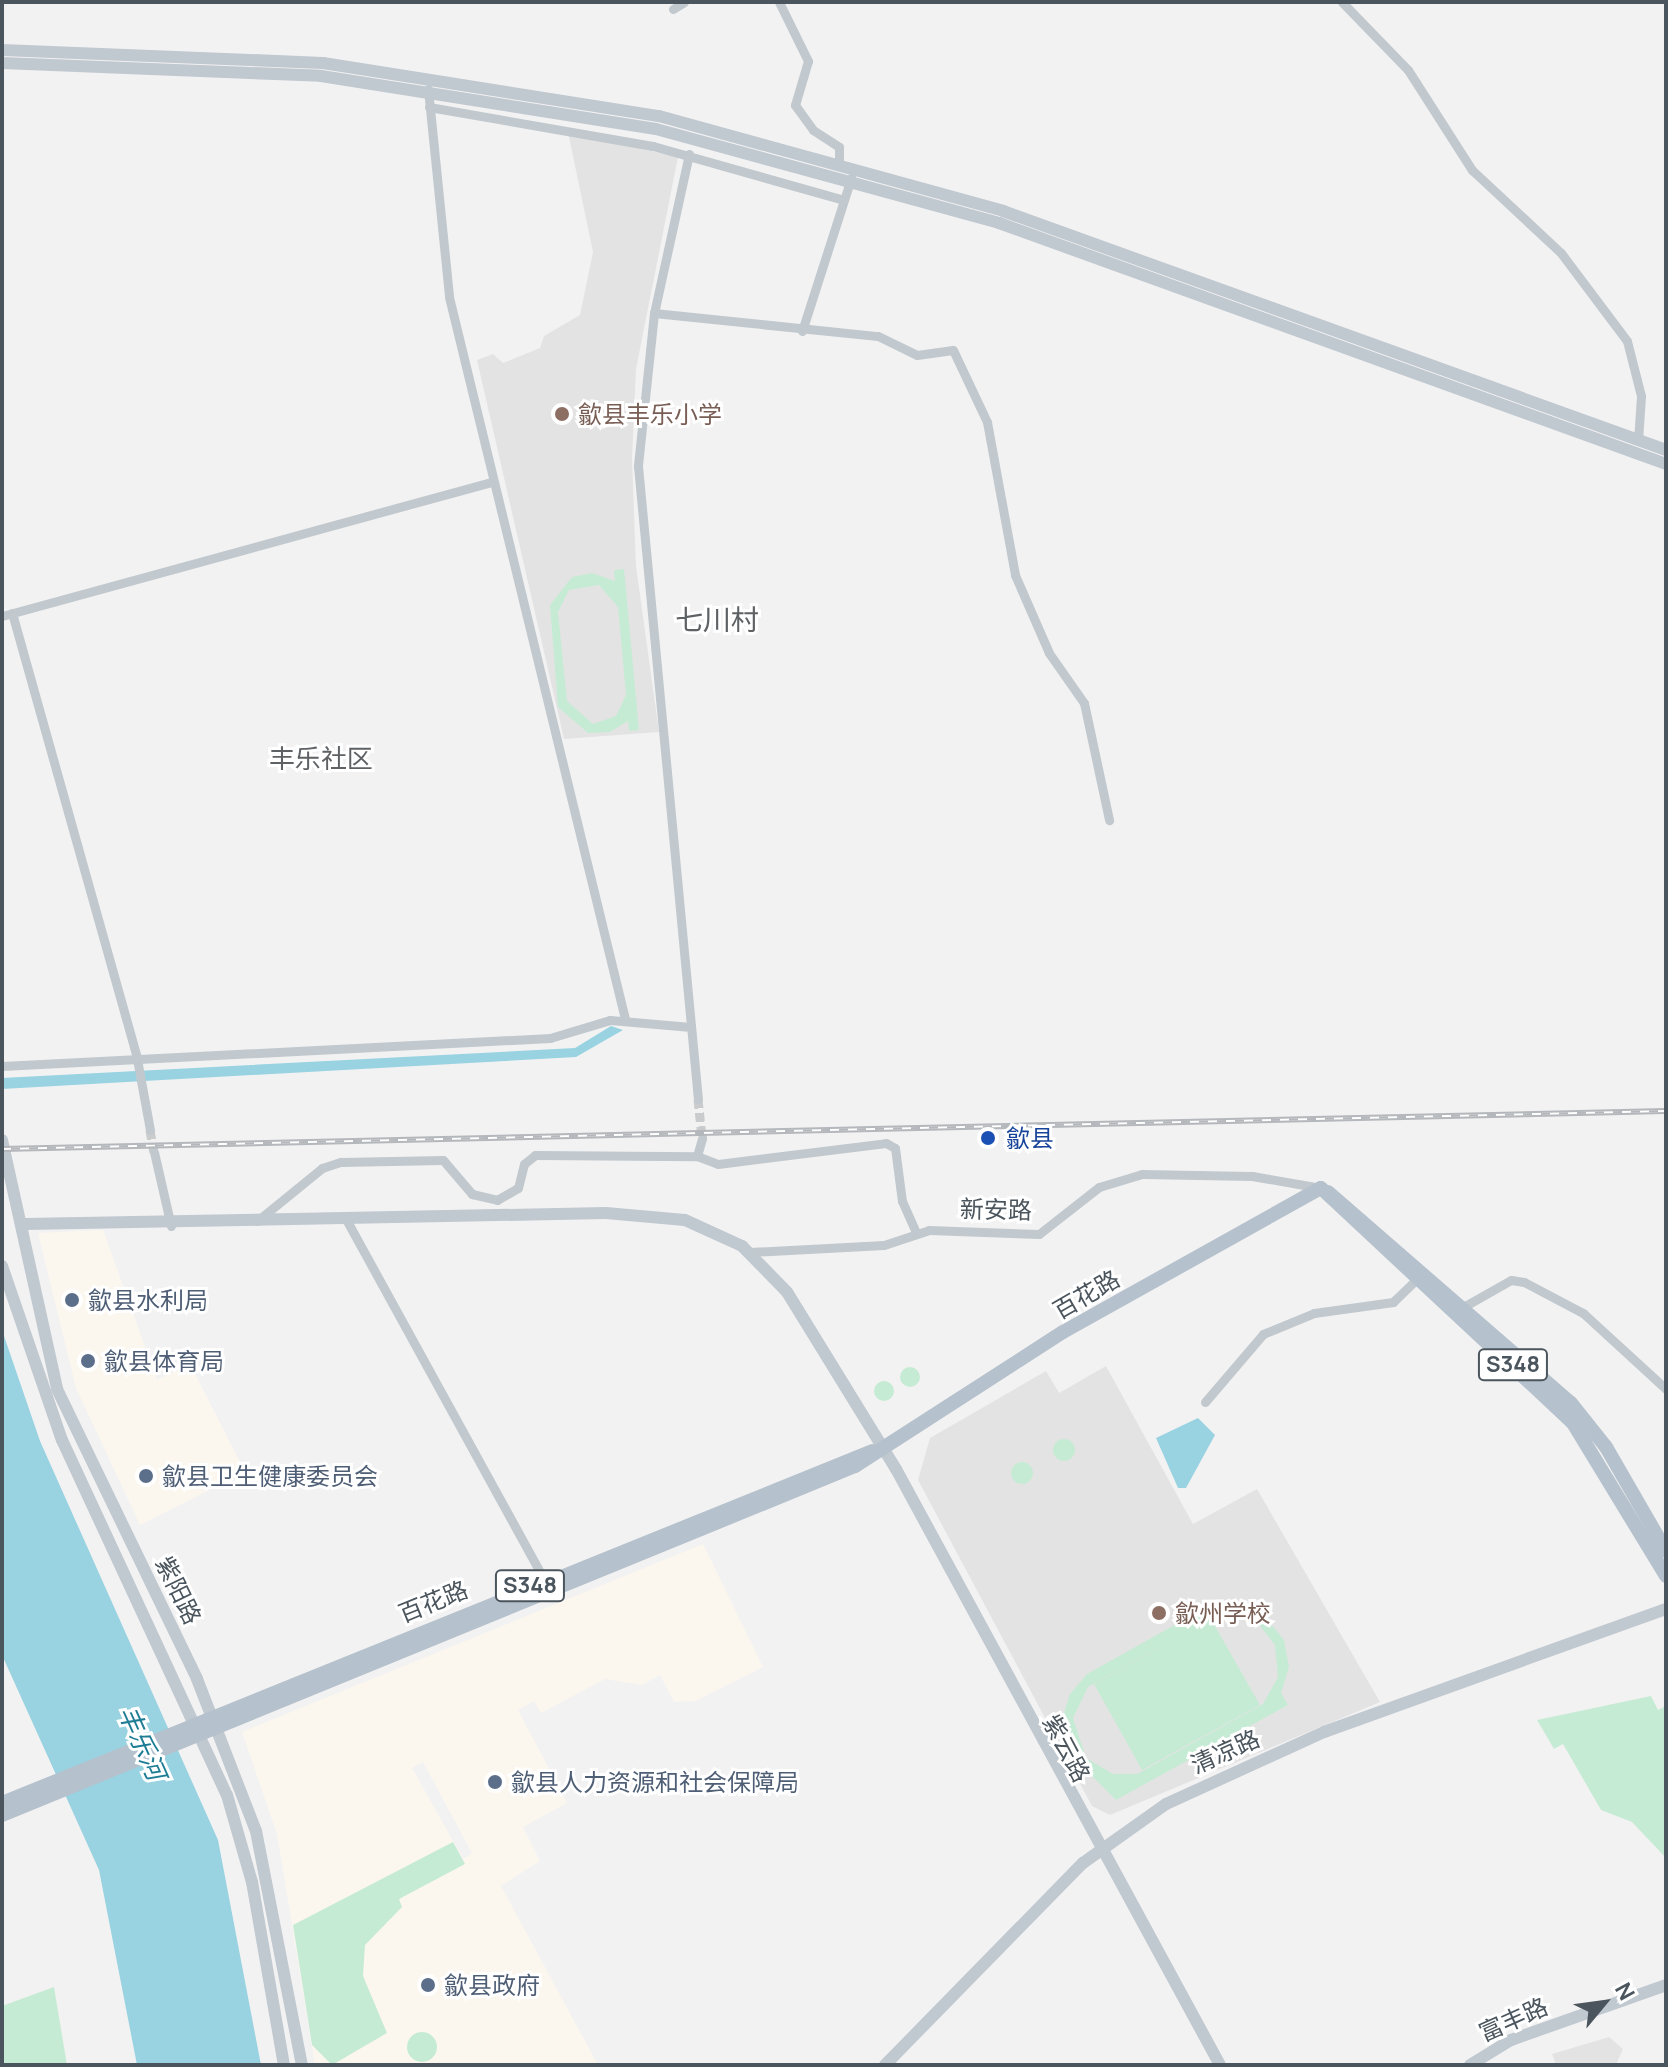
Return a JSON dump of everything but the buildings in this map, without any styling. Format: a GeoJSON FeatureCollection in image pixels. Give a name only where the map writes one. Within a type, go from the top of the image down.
{"type":"FeatureCollection","features":[{"type":"Feature","properties":{"kind":"main road"},"geometry":{"type":"LineString","coordinates":[[2,50],[171,51],[417,74],[603,104],[839,161],[1057,228],[1666,450]]}},
{"type":"Feature","properties":{"kind":"main road"},"geometry":{"type":"LineString","coordinates":[[2,63],[208,66],[428,89],[600,117],[851,178],[1066,245],[1666,464]]}},
{"type":"Feature","properties":{"kind":"main road","name":"紫阳路"},"geometry":{"type":"LineString","coordinates":[[2,1140],[25,1224],[38,1323],[62,1401],[214,1721],[261,1849],[302,2065]]}},
{"type":"Feature","properties":{"kind":"main road","name":"S348"},"geometry":{"type":"LineString","coordinates":[[1321,1188],[1573,1423],[1666,1576]]}},
{"type":"Feature","properties":{"kind":"main road","name":"新安路"},"geometry":{"type":"LineString","coordinates":[[1321,1188],[1350,1203],[1582,1415],[1666,1551]]}},
{"type":"Feature","properties":{"kind":"main road","name":"百花路"},"geometry":{"type":"LineString","coordinates":[[184,1734],[855,1466],[1063,1332],[1321,1188]]}},
{"type":"Feature","properties":{"kind":"main road","name":"紫云路"},"geometry":{"type":"LineString","coordinates":[[25,1224],[171,1226],[633,1215],[698,1223],[750,1252],[787,1292],[880,1449],[1097,1851],[1220,2065]]}},
{"type":"Feature","properties":{"kind":"main road","name":"紫阳路"},"geometry":{"type":"LineString","coordinates":[[2,1266],[62,1440],[198,1727],[247,1861],[284,2065]]}},
{"type":"Feature","properties":{"kind":"main road","name":"百花路"},"geometry":{"type":"LineString","coordinates":[[214,1721],[544,1580],[880,1449]]}},
{"type":"Feature","properties":{"kind":"main road","name":"清凉路"},"geometry":{"type":"LineString","coordinates":[[885,2065],[1097,1851],[1166,1804],[1273,1754],[1666,1609]]}},
{"type":"Feature","properties":{"kind":"main road","name":"S348"},"geometry":{"type":"LineString","coordinates":[[2,1803],[184,1734]]}},
{"type":"Feature","properties":{"kind":"main road","name":"S348"},"geometry":{"type":"LineString","coordinates":[[2,1815],[184,1734]]}},
{"type":"Feature","properties":{"kind":"main road","name":"富丰路"},"geometry":{"type":"LineString","coordinates":[[1470,2065],[1511,2040],[1666,1985]]}},
{"type":"Feature","properties":{"kind":"street"},"geometry":{"type":"LineString","coordinates":[[673,9],[684,2]]}},
{"type":"Feature","properties":{"kind":"street"},"geometry":{"type":"LineString","coordinates":[[779,2],[808,61],[795,105],[813,130],[839,147],[839,161]]}},
{"type":"Feature","properties":{"kind":"street"},"geometry":{"type":"LineString","coordinates":[[1342,2],[1408,70],[1472,170],[1561,253],[1627,341],[1641,396],[1638,441]]}},
{"type":"Feature","properties":{"kind":"street"},"geometry":{"type":"LineString","coordinates":[[428,89],[449,297],[491,482],[625,1019]]}},
{"type":"Feature","properties":{"kind":"street"},"geometry":{"type":"LineString","coordinates":[[429,107],[689,154],[844,200]]}},
{"type":"Feature","properties":{"kind":"street"},"geometry":{"type":"LineString","coordinates":[[689,154],[654,313],[639,492],[698,1099]]}},
{"type":"Feature","properties":{"kind":"street"},"geometry":{"type":"LineString","coordinates":[[802,331],[851,178]]}},
{"type":"Feature","properties":{"kind":"street"},"geometry":{"type":"LineString","coordinates":[[654,313],[802,331],[878,336],[917,355],[953,350],[989,427],[1015,575],[1088,718],[1109,820]]}},
{"type":"Feature","properties":{"kind":"street"},"geometry":{"type":"LineString","coordinates":[[150,1130],[138,1062],[7,614],[491,482]]}},
{"type":"Feature","properties":{"kind":"street"},"geometry":{"type":"LineString","coordinates":[[2,1066],[138,1062],[550,1038],[625,1019],[691,1027]]}},
{"type":"Feature","properties":{"kind":"street"},"geometry":{"type":"LineString","coordinates":[[697,1156],[702,1138]]}},
{"type":"Feature","properties":{"kind":"street"},"geometry":{"type":"LineString","coordinates":[[254,1223],[336,1163],[443,1160],[472,1194],[497,1200],[518,1188],[524,1164],[535,1155],[697,1156],[718,1164],[891,1145],[916,1233]]}},
{"type":"Feature","properties":{"kind":"street"},"geometry":{"type":"LineString","coordinates":[[154,1152],[171,1226]]}},
{"type":"Feature","properties":{"kind":"street","name":"新安路"},"geometry":{"type":"LineString","coordinates":[[750,1252],[884,1245],[916,1233],[1039,1234],[1099,1187],[1142,1174],[1252,1176],[1321,1188]]}},
{"type":"Feature","properties":{"kind":"street"},"geometry":{"type":"LineString","coordinates":[[347,1221],[544,1580]]}},
{"type":"Feature","properties":{"kind":"street"},"geometry":{"type":"LineString","coordinates":[[1205,1402],[1263,1334],[1314,1313],[1393,1302],[1417,1279]]}},
{"type":"Feature","properties":{"kind":"street"},"geometry":{"type":"LineString","coordinates":[[1465,1306],[1511,1280],[1524,1282],[1583,1313],[1666,1389]]}},
{"type":"Feature","properties":{"kind":"shaded area","name":"歙县丰乐小学"},"geometry":{"type":"Polygon","coordinates":[[[568,132],[678,157],[636,369],[632,459],[636,566],[659,732],[564,739],[477,360],[493,354],[503,363],[540,348],[544,336],[580,315],[593,252],[568,132]]]}},
{"type":"Feature","properties":{"kind":"shaded area"},"geometry":{"type":"Polygon","coordinates":[[[103,1230],[157,1380],[190,1364],[245,1472],[140,1525],[76,1388],[38,1233],[103,1230]]]}},
{"type":"Feature","properties":{"kind":"shaded area","name":"歙州学校"},"geometry":{"type":"Polygon","coordinates":[[[1106,1366],[1193,1524],[1257,1489],[1380,1702],[1110,1815],[1092,1806],[918,1480],[930,1438],[1046,1371],[1059,1393],[1106,1366]]]}},
{"type":"Feature","properties":{"kind":"shaded area"},"geometry":{"type":"Polygon","coordinates":[[[703,1544],[763,1667],[695,1701],[674,1702],[660,1675],[642,1685],[605,1679],[541,1713],[534,1701],[518,1710],[567,1803],[523,1827],[540,1861],[501,1886],[598,2065],[315,2065],[277,1834],[242,1732],[703,1544]],[[423,1762],[412,1768],[463,1859],[472,1853],[423,1762]]]}},
{"type":"Feature","properties":{"kind":"shaded area"},"geometry":{"type":"Polygon","coordinates":[[[1609,2037],[1623,2049],[1616,2065],[1556,2065],[1552,2054],[1609,2037]]]}},
{"type":"Feature","properties":{"kind":"green space"},"geometry":{"type":"Polygon","coordinates":[[[624,569],[639,730],[629,731],[628,721],[610,732],[588,733],[558,707],[550,605],[572,577],[592,573],[615,581],[614,570],[624,569]],[[599,585],[569,590],[558,612],[567,701],[593,724],[616,716],[626,695],[618,607],[599,585]]]}},
{"type":"Feature","properties":{"kind":"green space"},"geometry":{"type":"Polygon","coordinates":[[[910,1367],[917,1370],[920,1377],[917,1384],[910,1387],[903,1384],[900,1377],[903,1370],[910,1367]]]}},
{"type":"Feature","properties":{"kind":"green space"},"geometry":{"type":"Polygon","coordinates":[[[884,1381],[891,1384],[894,1391],[891,1398],[884,1401],[877,1398],[874,1391],[877,1384],[884,1381]]]}},
{"type":"Feature","properties":{"kind":"green space"},"geometry":{"type":"Polygon","coordinates":[[[1064,1439],[1072,1442],[1075,1450],[1072,1458],[1064,1461],[1056,1458],[1053,1450],[1056,1442],[1064,1439]]]}},
{"type":"Feature","properties":{"kind":"green space"},"geometry":{"type":"Polygon","coordinates":[[[1022,1462],[1030,1465],[1033,1473],[1030,1481],[1022,1484],[1014,1481],[1011,1473],[1014,1465],[1022,1462]]]}},
{"type":"Feature","properties":{"kind":"green space"},"geometry":{"type":"Polygon","coordinates":[[[1238,1604],[1262,1613],[1284,1640],[1289,1667],[1281,1693],[1288,1705],[1116,1800],[1069,1753],[1062,1719],[1070,1694],[1087,1674],[1205,1608],[1238,1604]],[[1230,1615],[1211,1619],[1260,1705],[1142,1770],[1094,1684],[1210,1619],[1088,1687],[1073,1718],[1086,1758],[1113,1774],[1137,1774],[1263,1704],[1278,1677],[1275,1645],[1260,1626],[1230,1615]]]}},
{"type":"Feature","properties":{"kind":"green space"},"geometry":{"type":"Polygon","coordinates":[[[1651,1696],[1658,1710],[1666,1706],[1666,1858],[1632,1822],[1601,1810],[1563,1744],[1554,1749],[1537,1720],[1651,1696]]]}},
{"type":"Feature","properties":{"kind":"green space"},"geometry":{"type":"Polygon","coordinates":[[[453,1842],[465,1864],[399,1899],[402,1907],[365,1945],[363,1976],[387,2033],[332,2065],[312,2045],[293,1925],[453,1842]]]}},
{"type":"Feature","properties":{"kind":"green space"},"geometry":{"type":"Polygon","coordinates":[[[54,1987],[67,2065],[2,2065],[2,2006],[54,1987]]]}},
{"type":"Feature","properties":{"kind":"green space"},"geometry":{"type":"Polygon","coordinates":[[[422,2032],[433,2036],[437,2047],[433,2058],[422,2062],[411,2058],[407,2047],[411,2036],[422,2032]]]}},
{"type":"Feature","properties":{"kind":"water"},"geometry":{"type":"Polygon","coordinates":[[[611,1026],[623,1030],[576,1057],[2,1089],[2,1078],[575,1048],[611,1026]]]}},
{"type":"Feature","properties":{"kind":"water","name":"丰乐河"},"geometry":{"type":"Polygon","coordinates":[[[2,1330],[40,1441],[218,1840],[261,2065],[137,2065],[99,1870],[2,1655],[2,1330]]]}},
{"type":"Feature","properties":{"kind":"water"},"geometry":{"type":"Polygon","coordinates":[[[1198,1418],[1215,1435],[1186,1488],[1178,1488],[1156,1438],[1198,1418]]]}},
{"type":"Feature","properties":{"kind":"tunnel"},"geometry":{"type":"LineString","coordinates":[[698,1099],[702,1138]]}},
{"type":"Feature","properties":{"kind":"tunnel"},"geometry":{"type":"LineString","coordinates":[[150,1130],[154,1152]]}},
{"type":"Feature","properties":{"kind":"railway"},"geometry":{"type":"LineString","coordinates":[[2,1149],[1666,1111]]}},
{"type":"Feature","properties":{"kind":"place","name":"歙县丰乐小学"},"geometry":{"type":"Point","coordinates":[562,414]}},
{"type":"Feature","properties":{"kind":"place","name":"歙县"},"geometry":{"type":"Point","coordinates":[988,1138]}},
{"type":"Feature","properties":{"kind":"place","name":"歙县水利局"},"geometry":{"type":"Point","coordinates":[72,1300]}},
{"type":"Feature","properties":{"kind":"place","name":"歙县体育局"},"geometry":{"type":"Point","coordinates":[88,1361]}},
{"type":"Feature","properties":{"kind":"place","name":"歙县卫生健康委员会"},"geometry":{"type":"Point","coordinates":[146,1476]}},
{"type":"Feature","properties":{"kind":"place","name":"歙州学校"},"geometry":{"type":"Point","coordinates":[1159,1613]}},
{"type":"Feature","properties":{"kind":"place","name":"歙县人力资源和社会保障局"},"geometry":{"type":"Point","coordinates":[495,1782]}},
{"type":"Feature","properties":{"kind":"place","name":"歙县政府"},"geometry":{"type":"Point","coordinates":[428,1985]}},
{"type":"Feature","properties":{"kind":"district","name":"七川村"},"geometry":{"type":"Point","coordinates":[717,619]}},
{"type":"Feature","properties":{"kind":"district","name":"丰乐社区"},"geometry":{"type":"Point","coordinates":[321,759]}}]}
